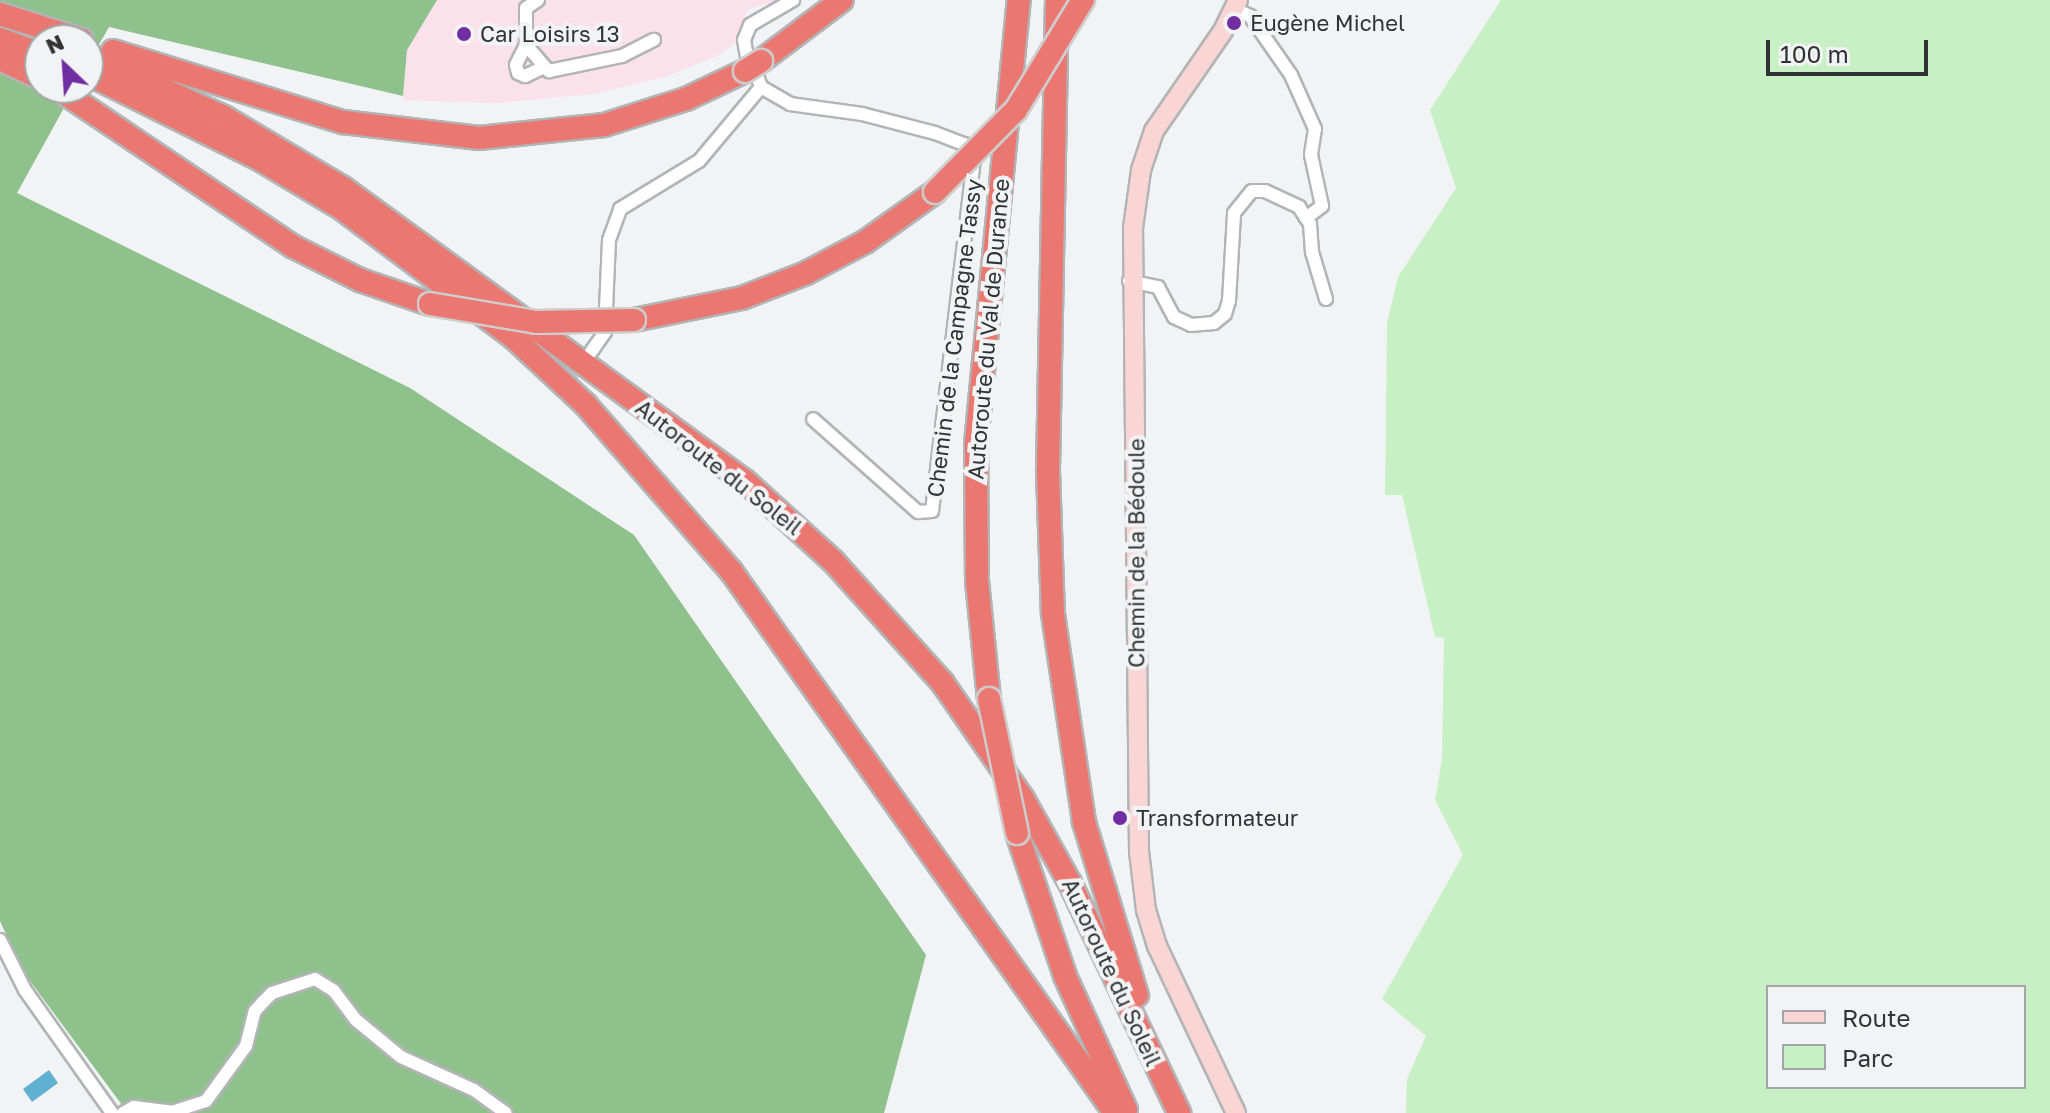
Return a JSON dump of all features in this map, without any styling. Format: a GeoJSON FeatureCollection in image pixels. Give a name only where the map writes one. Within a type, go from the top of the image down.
{"type":"FeatureCollection","features":[{"type":"Feature","properties":{"kind":"highway"},"geometry":{"type":"LineString","coordinates":[[104,47],[343,122],[452,137],[548,134],[604,125],[686,99],[754,70],[842,0]]}},
{"type":"Feature","properties":{"kind":"highway","name":"Autoroute du Val de Durance"},"geometry":{"type":"LineString","coordinates":[[1019,0],[976,433],[977,581],[989,699],[1017,833],[1065,976],[1127,1113]]}},
{"type":"Feature","properties":{"kind":"highway"},"geometry":{"type":"LineString","coordinates":[[1057,0],[1048,472],[1057,656],[1075,780],[1097,873],[1176,1106]]}},
{"type":"Feature","properties":{"kind":"highway"},"geometry":{"type":"LineString","coordinates":[[81,104],[294,247],[360,280],[430,304],[536,322],[634,320],[742,298],[806,273],[865,242],[935,192],[1016,110],[1084,0]]}},
{"type":"Feature","properties":{"kind":"highway"},"geometry":{"type":"LineString","coordinates":[[0,14],[32,24]]}},
{"type":"Feature","properties":{"kind":"highway"},"geometry":{"type":"LineString","coordinates":[[0,23],[24,31]]}},
{"type":"Feature","properties":{"kind":"highway"},"geometry":{"type":"LineString","coordinates":[[0,39],[24,48]]}},
{"type":"Feature","properties":{"kind":"highway"},"geometry":{"type":"LineString","coordinates":[[0,59],[24,70]]}},
{"type":"Feature","properties":{"kind":"highway","name":"Autoroute du Soleil"},"geometry":{"type":"LineString","coordinates":[[104,62],[224,117],[343,188],[728,469],[815,544],[942,682],[1023,799],[1070,883],[1176,1106]]}},
{"type":"Feature","properties":{"kind":"highway","name":"Autoroute du Soleil"},"geometry":{"type":"LineString","coordinates":[[104,82],[234,146],[341,208],[514,338],[586,405],[731,571],[1115,1113]]}},
{"type":"Feature","properties":{"kind":"street"},"geometry":{"type":"LineString","coordinates":[[538,0],[526,8],[526,45],[516,65],[518,73],[525,76],[542,68],[559,71],[622,56],[654,40]]}},
{"type":"Feature","properties":{"kind":"street"},"geometry":{"type":"LineString","coordinates":[[591,352],[606,330],[609,240],[620,209],[699,161],[754,70],[744,40],[750,25],[793,0]]}},
{"type":"Feature","properties":{"kind":"street"},"geometry":{"type":"LineString","coordinates":[[1233,3],[1250,16],[1291,75],[1315,129],[1311,155],[1322,206],[1306,218]]}},
{"type":"Feature","properties":{"kind":"street","name":"Chemin de la Bédoule"},"geometry":{"type":"LineString","coordinates":[[1233,3],[1166,93],[1137,151],[1125,212],[1130,281],[1136,794],[1146,910],[1174,989],[1236,1113]]}},
{"type":"Feature","properties":{"kind":"street"},"geometry":{"type":"LineString","coordinates":[[526,45],[542,68]]}},
{"type":"Feature","properties":{"kind":"street","name":"Chemin de la Campagne Tassy"},"geometry":{"type":"LineString","coordinates":[[754,70],[790,104],[862,114],[946,136],[966,146],[975,162],[932,511],[918,512],[813,419]]}},
{"type":"Feature","properties":{"kind":"street"},"geometry":{"type":"LineString","coordinates":[[1130,281],[1158,287],[1174,317],[1191,325],[1214,323],[1225,314],[1229,301],[1234,213],[1240,200],[1252,191],[1265,191],[1299,207],[1306,218],[1326,299]]}},
{"type":"Feature","properties":{"kind":"street","name":"Chemin de la Bédoule"},"geometry":{"type":"LineString","coordinates":[[1130,281],[1128,787],[1133,895],[1153,965],[1226,1113]]}},
{"type":"Feature","properties":{"kind":"street"},"geometry":{"type":"LineString","coordinates":[[0,940],[25,990],[112,1113]]}},
{"type":"Feature","properties":{"kind":"street"},"geometry":{"type":"LineString","coordinates":[[123,1113],[134,1107],[172,1112],[206,1101],[246,1046],[255,1011],[263,1002],[272,993],[315,979],[401,1057],[474,1090],[506,1113]]}},
{"type":"Feature","properties":{"kind":"shaded area"},"geometry":{"type":"Polygon","coordinates":[[[437,0],[778,0],[747,10],[737,42],[717,56],[667,76],[594,94],[495,103],[403,100],[407,50],[437,0]]]}},
{"type":"Feature","properties":{"kind":"green space"},"geometry":{"type":"Polygon","coordinates":[[[0,0],[437,0],[407,50],[403,96],[109,27],[104,36],[104,24],[24,24],[24,104],[66,104],[17,193],[410,388],[634,535],[926,955],[884,1113],[128,1113],[24,973],[0,921],[0,0]]]}},
{"type":"Feature","properties":{"kind":"green space"},"geometry":{"type":"Polygon","coordinates":[[[1501,0],[2050,0],[2050,1113],[1406,1113],[1407,1079],[1426,1036],[1382,999],[1463,855],[1435,800],[1442,759],[1444,638],[1435,637],[1402,495],[1385,495],[1387,323],[1398,277],[1456,188],[1430,110],[1501,0]]]}},
{"type":"Feature","properties":{"kind":"water"},"geometry":{"type":"Polygon","coordinates":[[[49,1070],[58,1083],[32,1102],[23,1089],[49,1070]]]}},
{"type":"Feature","properties":{"kind":"tunnel"},"geometry":{"type":"LineString","coordinates":[[557,394],[585,359]]}},
{"type":"Feature","properties":{"kind":"place","name":"Eugène Michel"},"geometry":{"type":"Point","coordinates":[1234,23]}},
{"type":"Feature","properties":{"kind":"place","name":"Car Loisirs 13"},"geometry":{"type":"Point","coordinates":[464,34]}},
{"type":"Feature","properties":{"kind":"place","name":"Transformateur"},"geometry":{"type":"Point","coordinates":[1120,818]}}]}
